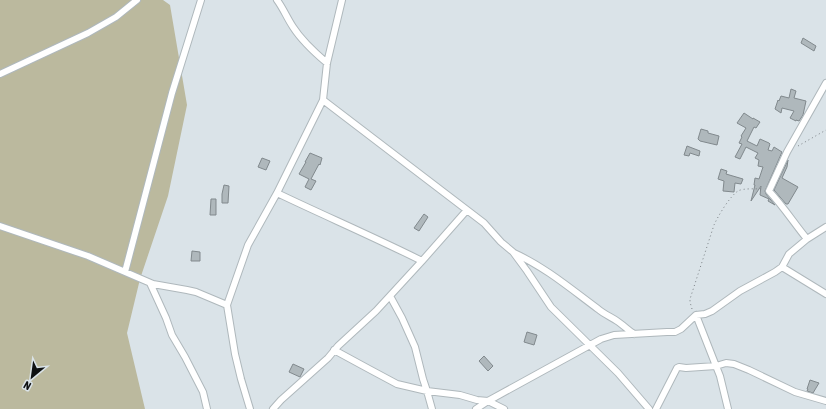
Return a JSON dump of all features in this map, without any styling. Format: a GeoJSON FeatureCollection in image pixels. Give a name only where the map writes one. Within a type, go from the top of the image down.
{"type":"FeatureCollection","features":[{"type":"Feature","properties":{"kind":"street"},"geometry":{"type":"LineString","coordinates":[[0,74],[88,33],[116,17],[137,0]]}},
{"type":"Feature","properties":{"kind":"street"},"geometry":{"type":"LineString","coordinates":[[125,272],[172,93],[201,0]]}},
{"type":"Feature","properties":{"kind":"street"},"geometry":{"type":"LineString","coordinates":[[277,0],[292,26],[305,44],[327,63]]}},
{"type":"Feature","properties":{"kind":"street"},"geometry":{"type":"LineString","coordinates":[[250,409],[241,379],[233,343],[227,305],[248,246],[277,194],[323,100],[327,63],[342,0]]}},
{"type":"Feature","properties":{"kind":"street"},"geometry":{"type":"LineString","coordinates":[[807,238],[769,191],[787,152],[826,83]]}},
{"type":"Feature","properties":{"kind":"street"},"geometry":{"type":"LineString","coordinates":[[323,100],[484,223],[501,242],[513,252],[551,307],[618,373],[650,409]]}},
{"type":"Feature","properties":{"kind":"street"},"geometry":{"type":"LineString","coordinates":[[277,194],[422,261]]}},
{"type":"Feature","properties":{"kind":"street"},"geometry":{"type":"LineString","coordinates":[[273,409],[372,315],[467,210]]}},
{"type":"Feature","properties":{"kind":"street"},"geometry":{"type":"LineString","coordinates":[[0,226],[88,256],[157,286],[196,292],[227,305]]}},
{"type":"Feature","properties":{"kind":"street"},"geometry":{"type":"LineString","coordinates":[[476,409],[602,339],[614,335],[674,332],[681,329],[696,315],[705,314],[712,311],[740,291],[775,272],[782,267],[790,254],[807,238],[826,227]]}},
{"type":"Feature","properties":{"kind":"street"},"geometry":{"type":"LineString","coordinates":[[513,252],[524,257],[574,290],[600,311],[634,334]]}},
{"type":"Feature","properties":{"kind":"street"},"geometry":{"type":"LineString","coordinates":[[782,267],[826,294]]}},
{"type":"Feature","properties":{"kind":"street"},"geometry":{"type":"LineString","coordinates":[[150,283],[172,335],[203,392],[207,409]]}},
{"type":"Feature","properties":{"kind":"street"},"geometry":{"type":"LineString","coordinates":[[390,296],[415,347],[432,409]]}},
{"type":"Feature","properties":{"kind":"street"},"geometry":{"type":"LineString","coordinates":[[696,315],[720,376],[728,409]]}},
{"type":"Feature","properties":{"kind":"street"},"geometry":{"type":"LineString","coordinates":[[334,350],[396,384],[427,391],[460,395],[477,400],[488,401],[504,409]]}},
{"type":"Feature","properties":{"kind":"street"},"geometry":{"type":"LineString","coordinates":[[656,409],[677,368],[716,366],[726,363],[734,364],[756,373],[795,392],[826,401]]}},
{"type":"Feature","properties":{"kind":"path"},"geometry":{"type":"LineString","coordinates":[[787,152],[826,130]]}},
{"type":"Feature","properties":{"kind":"path"},"geometry":{"type":"LineString","coordinates":[[696,315],[691,306],[690,299],[718,216],[727,202],[738,191],[763,189],[769,191]]}},
{"type":"Feature","properties":{"kind":"shaded area"},"geometry":{"type":"Polygon","coordinates":[[[0,0],[163,0],[170,5],[187,105],[168,196],[140,279],[127,333],[145,409],[0,409],[0,0]]]}},
{"type":"Feature","properties":{"kind":"building"},"geometry":{"type":"Polygon","coordinates":[[[803,38],[816,46],[814,51],[801,43],[803,38]]]}},
{"type":"Feature","properties":{"kind":"building"},"geometry":{"type":"Polygon","coordinates":[[[791,89],[796,91],[794,98],[806,101],[803,115],[799,121],[790,118],[794,111],[782,108],[781,113],[775,109],[781,96],[789,98],[791,89]]]}},
{"type":"Feature","properties":{"kind":"building"},"geometry":{"type":"Polygon","coordinates":[[[744,113],[760,122],[756,128],[754,127],[747,141],[757,146],[760,139],[770,144],[768,150],[772,151],[774,147],[782,152],[765,191],[775,205],[768,201],[769,199],[760,195],[761,186],[751,201],[755,178],[759,179],[763,167],[758,166],[759,160],[755,158],[758,153],[746,147],[740,159],[735,157],[742,144],[739,143],[746,128],[737,123],[744,113]]]}},
{"type":"Feature","properties":{"kind":"building"},"geometry":{"type":"Polygon","coordinates":[[[701,129],[719,136],[717,145],[700,141],[698,139],[701,129]]]}},
{"type":"Feature","properties":{"kind":"building"},"geometry":{"type":"Polygon","coordinates":[[[687,146],[700,151],[699,156],[690,153],[689,156],[684,155],[687,146]]]}},
{"type":"Feature","properties":{"kind":"building"},"geometry":{"type":"Polygon","coordinates":[[[310,153],[322,158],[320,165],[319,164],[311,179],[316,181],[311,190],[305,187],[309,179],[299,174],[310,153]]]}},
{"type":"Feature","properties":{"kind":"building"},"geometry":{"type":"Polygon","coordinates":[[[262,158],[270,161],[266,170],[258,167],[262,158]]]}},
{"type":"Feature","properties":{"kind":"building"},"geometry":{"type":"Polygon","coordinates":[[[788,160],[787,167],[782,178],[798,187],[788,204],[786,204],[774,190],[788,160]]]}},
{"type":"Feature","properties":{"kind":"building"},"geometry":{"type":"Polygon","coordinates":[[[721,169],[727,171],[726,174],[743,179],[741,184],[735,183],[734,192],[723,191],[724,181],[718,179],[721,169]]]}},
{"type":"Feature","properties":{"kind":"building"},"geometry":{"type":"Polygon","coordinates":[[[224,185],[229,186],[228,203],[222,203],[224,185]]]}},
{"type":"Feature","properties":{"kind":"building"},"geometry":{"type":"Polygon","coordinates":[[[211,199],[216,199],[216,215],[210,215],[211,199]]]}},
{"type":"Feature","properties":{"kind":"building"},"geometry":{"type":"Polygon","coordinates":[[[424,214],[428,217],[419,231],[414,228],[424,214]]]}},
{"type":"Feature","properties":{"kind":"building"},"geometry":{"type":"Polygon","coordinates":[[[192,251],[200,252],[200,261],[191,261],[192,251]]]}},
{"type":"Feature","properties":{"kind":"building"},"geometry":{"type":"Polygon","coordinates":[[[527,332],[537,335],[534,345],[524,342],[527,332]]]}},
{"type":"Feature","properties":{"kind":"building"},"geometry":{"type":"Polygon","coordinates":[[[484,356],[493,366],[488,371],[479,361],[484,356]]]}},
{"type":"Feature","properties":{"kind":"building"},"geometry":{"type":"Polygon","coordinates":[[[293,364],[304,369],[300,377],[289,372],[293,364]]]}},
{"type":"Feature","properties":{"kind":"building"},"geometry":{"type":"Polygon","coordinates":[[[810,380],[819,383],[813,393],[807,391],[810,380]]]}}]}
